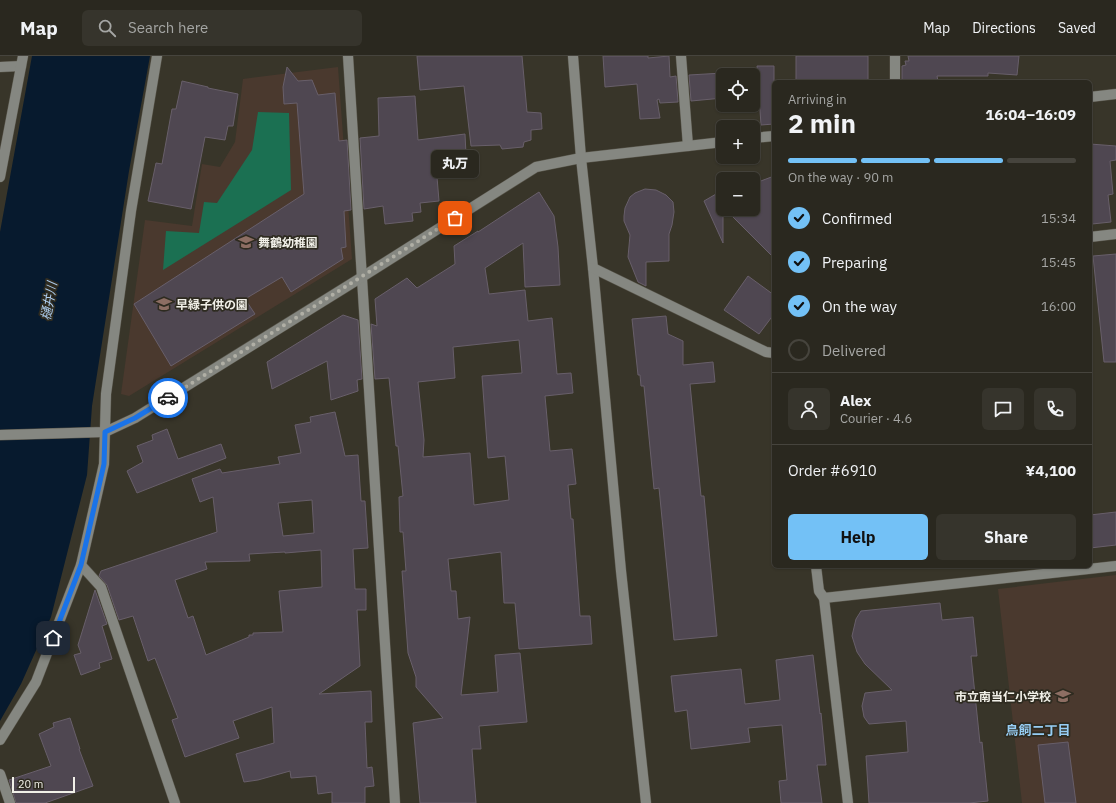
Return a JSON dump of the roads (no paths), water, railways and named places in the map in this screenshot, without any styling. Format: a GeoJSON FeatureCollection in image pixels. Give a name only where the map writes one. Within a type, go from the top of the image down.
{"type":"FeatureCollection","features":[{"type":"Feature","properties":{"kind":"street"},"geometry":{"type":"LineString","coordinates":[[0,740],[36,682],[81,565],[104,464],[100,433],[131,211],[157,56]]}},
{"type":"Feature","properties":{"kind":"street"},"geometry":{"type":"LineString","coordinates":[[348,56],[395,803]]}},
{"type":"Feature","properties":{"kind":"street"},"geometry":{"type":"LineString","coordinates":[[573,56],[581,158],[646,803]]}},
{"type":"Feature","properties":{"kind":"street"},"geometry":{"type":"LineString","coordinates":[[681,56],[688,146]]}},
{"type":"Feature","properties":{"kind":"street"},"geometry":{"type":"LineString","coordinates":[[895,56],[895,80]]}},
{"type":"Feature","properties":{"kind":"street"},"geometry":{"type":"LineString","coordinates":[[0,66],[22,61],[0,177]]}},
{"type":"Feature","properties":{"kind":"street"},"geometry":{"type":"LineString","coordinates":[[1092,97],[1116,94]]}},
{"type":"Feature","properties":{"kind":"street"},"geometry":{"type":"LineString","coordinates":[[760,137],[772,136]]}},
{"type":"Feature","properties":{"kind":"street"},"geometry":{"type":"LineString","coordinates":[[0,435],[100,433],[135,418],[536,167],[581,158],[716,143]]}},
{"type":"Feature","properties":{"kind":"street"},"geometry":{"type":"LineString","coordinates":[[1092,237],[1116,234]]}},
{"type":"Feature","properties":{"kind":"street"},"geometry":{"type":"LineString","coordinates":[[593,268],[766,352],[772,353]]}},
{"type":"Feature","properties":{"kind":"street"},"geometry":{"type":"LineString","coordinates":[[81,565],[101,587],[175,803]]}},
{"type":"Feature","properties":{"kind":"street"},"geometry":{"type":"LineString","coordinates":[[824,598],[1116,566]]}},
{"type":"Feature","properties":{"kind":"street"},"geometry":{"type":"LineString","coordinates":[[816,568],[819,591],[824,598],[848,803]]}},
{"type":"Feature","properties":{"kind":"street"},"geometry":{"type":"LineString","coordinates":[[0,774],[10,803]]}},
{"type":"Feature","properties":{"kind":"water","name":"樋井川"},"geometry":{"type":"Polygon","coordinates":[[[32,56],[150,56],[129,171],[92,406],[87,475],[51,617],[21,684],[0,721],[0,232],[32,56]]]}},
{"type":"Feature","properties":{"kind":"place","name":"丸万"},"geometry":{"type":"Point","coordinates":[455,218]}},
{"type":"Feature","properties":{"kind":"place","name":"舞鶴幼稚園"},"geometry":{"type":"Point","coordinates":[246,242]}},
{"type":"Feature","properties":{"kind":"place","name":"早緑子供の園"},"geometry":{"type":"Point","coordinates":[164,304]}},
{"type":"Feature","properties":{"kind":"place","name":"市立南当仁小学校"},"geometry":{"type":"Point","coordinates":[1063,696]}},
{"type":"Feature","properties":{"kind":"district","name":"鳥飼二丁目"},"geometry":{"type":"Point","coordinates":[1038,730]}}]}
